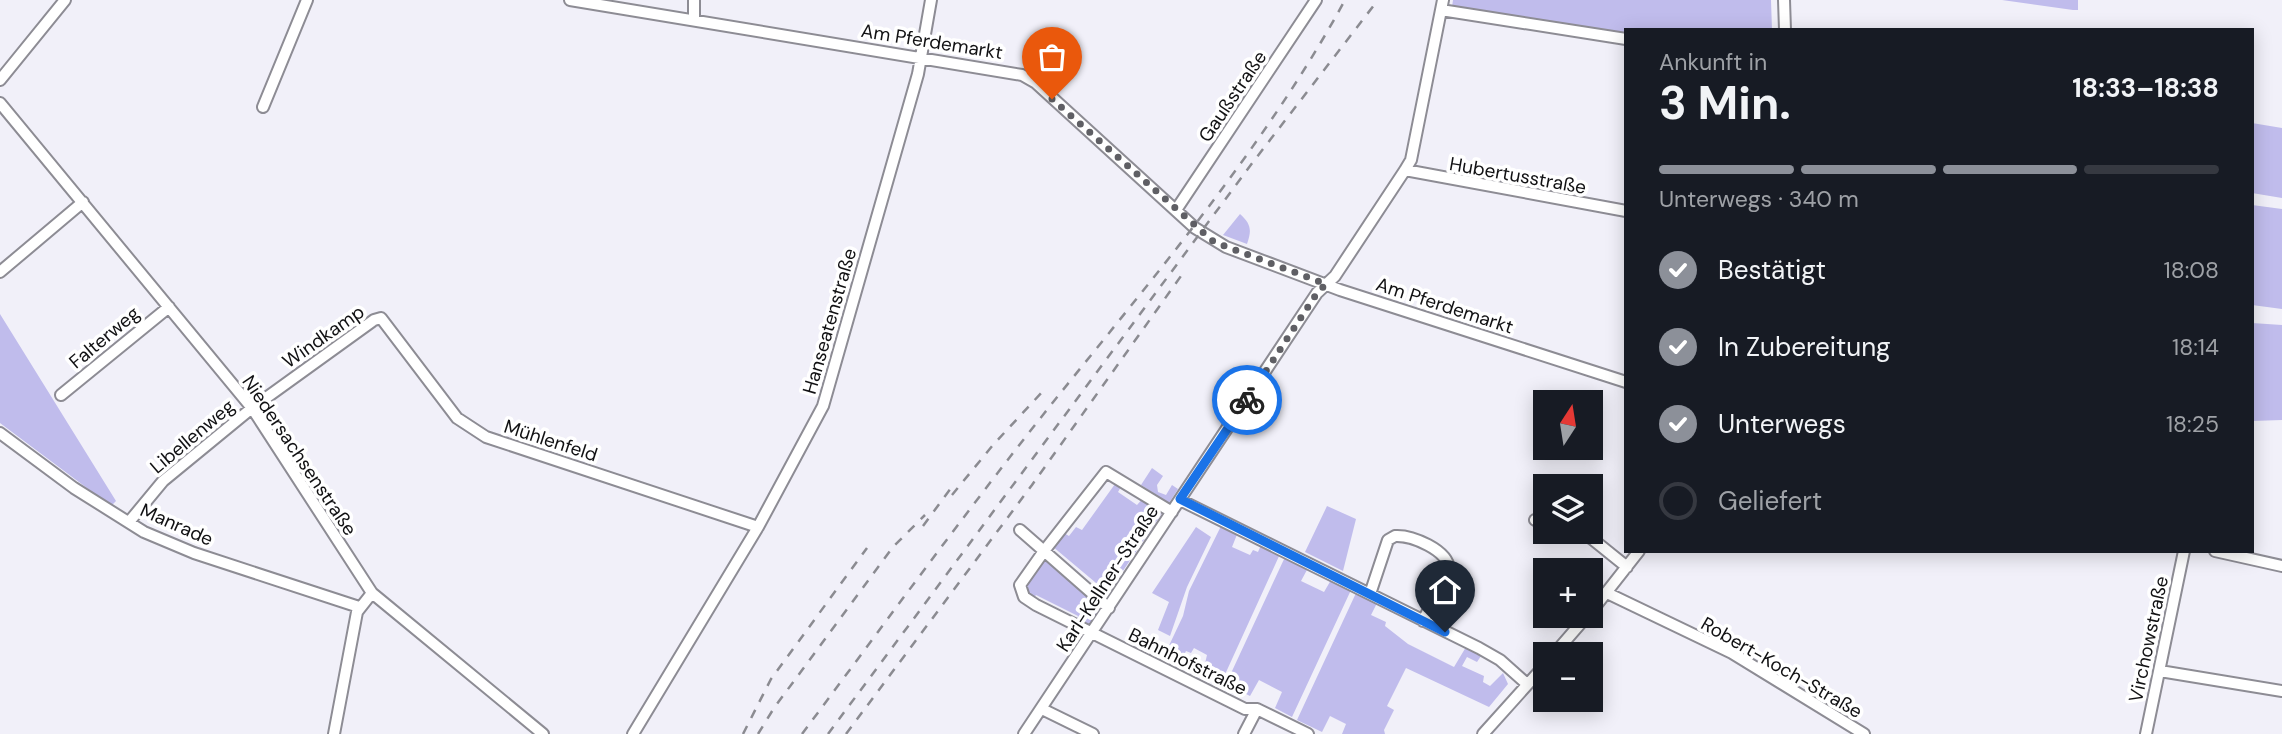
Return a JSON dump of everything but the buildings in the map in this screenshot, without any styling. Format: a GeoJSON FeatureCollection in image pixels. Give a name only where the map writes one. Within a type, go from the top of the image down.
{"type":"FeatureCollection","features":[{"type":"Feature","properties":{"kind":"street"},"geometry":{"type":"LineString","coordinates":[[0,80],[65,0]]}},
{"type":"Feature","properties":{"kind":"street"},"geometry":{"type":"LineString","coordinates":[[263,107],[307,0]]}},
{"type":"Feature","properties":{"kind":"street","name":"Am Pferdemarkt"},"geometry":{"type":"LineString","coordinates":[[570,0],[1008,71],[1036,83],[1214,242],[1326,284],[1624,381]]}},
{"type":"Feature","properties":{"kind":"street"},"geometry":{"type":"LineString","coordinates":[[694,0],[694,20]]}},
{"type":"Feature","properties":{"kind":"street","name":"Hanseatenstraße"},"geometry":{"type":"LineString","coordinates":[[633,734],[758,527],[813,425],[833,378],[921,57],[931,0]]}},
{"type":"Feature","properties":{"kind":"street","name":"Gaußstraße"},"geometry":{"type":"LineString","coordinates":[[1176,210],[1316,0]]}},
{"type":"Feature","properties":{"kind":"street"},"geometry":{"type":"LineString","coordinates":[[1784,0],[1785,28]]}},
{"type":"Feature","properties":{"kind":"street"},"geometry":{"type":"LineString","coordinates":[[1442,5],[1624,39]]}},
{"type":"Feature","properties":{"kind":"street","name":"Karl-Kellner-Straße"},"geometry":{"type":"LineString","coordinates":[[1024,734],[1317,293],[1326,284],[1411,160],[1442,5]]}},
{"type":"Feature","properties":{"kind":"street","name":"Niedersachsenstraße"},"geometry":{"type":"LineString","coordinates":[[0,103],[252,408],[372,593],[543,734]]}},
{"type":"Feature","properties":{"kind":"street","name":"Hubertusstraße"},"geometry":{"type":"LineString","coordinates":[[1405,170],[1624,211]]}},
{"type":"Feature","properties":{"kind":"street"},"geometry":{"type":"LineString","coordinates":[[0,272],[83,202]]}},
{"type":"Feature","properties":{"kind":"street","name":"Falterweg"},"geometry":{"type":"LineString","coordinates":[[61,395],[169,307]]}},
{"type":"Feature","properties":{"kind":"street","name":"Mühlenfeld"},"geometry":{"type":"LineString","coordinates":[[381,318],[457,418],[469,429],[486,438],[758,527]]}},
{"type":"Feature","properties":{"kind":"street","name":"Windkamp"},"geometry":{"type":"LineString","coordinates":[[252,408],[374,320],[381,318]]}},
{"type":"Feature","properties":{"kind":"street","name":"Libellenweg"},"geometry":{"type":"LineString","coordinates":[[129,522],[163,481],[252,408]]}},
{"type":"Feature","properties":{"kind":"street","name":"Manrade"},"geometry":{"type":"LineString","coordinates":[[0,433],[74,488],[129,522],[194,553],[359,607]]}},
{"type":"Feature","properties":{"kind":"street"},"geometry":{"type":"LineString","coordinates":[[1044,551],[1106,472],[1172,512]]}},
{"type":"Feature","properties":{"kind":"street"},"geometry":{"type":"LineString","coordinates":[[1180,499],[1500,660],[1527,684]]}},
{"type":"Feature","properties":{"kind":"street"},"geometry":{"type":"LineString","coordinates":[[1020,530],[1109,608]]}},
{"type":"Feature","properties":{"kind":"street"},"geometry":{"type":"LineString","coordinates":[[1370,594],[1388,540],[1395,536],[1410,538],[1444,555],[1449,569],[1423,621]]}},
{"type":"Feature","properties":{"kind":"street"},"geometry":{"type":"LineString","coordinates":[[1598,544],[1627,567]]}},
{"type":"Feature","properties":{"kind":"street","name":"Bahnhofstraße"},"geometry":{"type":"LineString","coordinates":[[1044,551],[1023,579],[1019,590],[1036,606],[1245,709],[1256,709],[1308,734]]}},
{"type":"Feature","properties":{"kind":"street"},"geometry":{"type":"LineString","coordinates":[[1603,598],[1638,553]]}},
{"type":"Feature","properties":{"kind":"street","name":"Virchowstraße"},"geometry":{"type":"LineString","coordinates":[[2146,734],[2184,553]]}},
{"type":"Feature","properties":{"kind":"street"},"geometry":{"type":"LineString","coordinates":[[2224,553],[2282,566]]}},
{"type":"Feature","properties":{"kind":"street"},"geometry":{"type":"LineString","coordinates":[[334,734],[359,607],[372,593]]}},
{"type":"Feature","properties":{"kind":"street","name":"Robert-Koch-Straße"},"geometry":{"type":"LineString","coordinates":[[1607,593],[1732,653],[1864,734]]}},
{"type":"Feature","properties":{"kind":"street"},"geometry":{"type":"LineString","coordinates":[[1564,642],[1577,628]]}},
{"type":"Feature","properties":{"kind":"street"},"geometry":{"type":"LineString","coordinates":[[2160,670],[2282,691]]}},
{"type":"Feature","properties":{"kind":"street"},"geometry":{"type":"LineString","coordinates":[[1483,734],[1533,678]]}},
{"type":"Feature","properties":{"kind":"street"},"geometry":{"type":"LineString","coordinates":[[1042,709],[1093,734]]}},
{"type":"Feature","properties":{"kind":"street"},"geometry":{"type":"LineString","coordinates":[[1244,734],[1256,709]]}},
{"type":"Feature","properties":{"kind":"shaded area"},"geometry":{"type":"Polygon","coordinates":[[[1453,0],[1771,0],[1772,28],[1624,28],[1624,33],[1452,7],[1453,0]]]}},
{"type":"Feature","properties":{"kind":"shaded area"},"geometry":{"type":"Polygon","coordinates":[[[2002,0],[2078,0],[2078,10],[2073,10],[2002,0]]]}},
{"type":"Feature","properties":{"kind":"shaded area"},"geometry":{"type":"Polygon","coordinates":[[[2254,123],[2282,128],[2282,198],[2254,193],[2254,123]]]}},
{"type":"Feature","properties":{"kind":"shaded area"},"geometry":{"type":"Polygon","coordinates":[[[2254,205],[2282,209],[2282,309],[2254,305],[2254,205]]]}},
{"type":"Feature","properties":{"kind":"shaded area"},"geometry":{"type":"Polygon","coordinates":[[[1240,214],[1249,227],[1247,244],[1223,235],[1240,214]]]}},
{"type":"Feature","properties":{"kind":"shaded area"},"geometry":{"type":"Polygon","coordinates":[[[0,314],[116,501],[111,506],[0,423],[0,314]]]}},
{"type":"Feature","properties":{"kind":"shaded area"},"geometry":{"type":"Polygon","coordinates":[[[2254,323],[2282,325],[2282,420],[2254,421],[2254,323]]]}},
{"type":"Feature","properties":{"kind":"shaded area"},"geometry":{"type":"Polygon","coordinates":[[[1152,468],[1163,476],[1157,485],[1158,492],[1166,495],[1172,485],[1178,489],[1169,503],[1141,485],[1152,468]]]}},
{"type":"Feature","properties":{"kind":"shaded area"},"geometry":{"type":"Polygon","coordinates":[[[1115,484],[1122,485],[1118,492],[1137,505],[1144,497],[1164,510],[1108,593],[1052,546],[1064,533],[1069,536],[1076,527],[1082,530],[1115,484]]]}},
{"type":"Feature","properties":{"kind":"shaded area"},"geometry":{"type":"Polygon","coordinates":[[[1327,506],[1356,519],[1343,571],[1305,552],[1327,506]]]}},
{"type":"Feature","properties":{"kind":"shaded area"},"geometry":{"type":"Polygon","coordinates":[[[1222,524],[1238,532],[1232,547],[1250,555],[1253,550],[1258,552],[1261,545],[1280,554],[1222,681],[1203,672],[1207,655],[1194,648],[1191,653],[1186,651],[1181,661],[1165,654],[1183,616],[1189,591],[1222,524]]]}},
{"type":"Feature","properties":{"kind":"shaded area"},"geometry":{"type":"Polygon","coordinates":[[[1196,527],[1211,537],[1187,587],[1170,636],[1158,630],[1169,602],[1152,593],[1196,527]]]}},
{"type":"Feature","properties":{"kind":"shaded area"},"geometry":{"type":"Polygon","coordinates":[[[1285,557],[1308,568],[1301,581],[1324,592],[1331,580],[1351,590],[1292,717],[1275,708],[1282,692],[1259,680],[1250,696],[1226,684],[1285,557]]]}},
{"type":"Feature","properties":{"kind":"shaded area"},"geometry":{"type":"Polygon","coordinates":[[[1046,559],[1103,608],[1093,623],[1086,625],[1076,621],[1078,616],[1036,595],[1033,599],[1025,586],[1046,559]]]}},
{"type":"Feature","properties":{"kind":"shaded area"},"geometry":{"type":"Polygon","coordinates":[[[1356,593],[1377,603],[1371,615],[1386,622],[1385,626],[1408,644],[1454,667],[1466,647],[1481,656],[1477,662],[1467,657],[1462,666],[1484,676],[1483,682],[1490,686],[1503,673],[1508,684],[1489,707],[1406,668],[1387,706],[1394,710],[1384,730],[1385,734],[1342,734],[1346,724],[1330,716],[1322,732],[1297,720],[1356,593]]]}},
{"type":"Feature","properties":{"kind":"railway"},"geometry":{"type":"LineString","coordinates":[[802,734],[990,483],[1171,256],[1245,157],[1281,106],[1345,0]]}},
{"type":"Feature","properties":{"kind":"railway"},"geometry":{"type":"LineString","coordinates":[[828,734],[1253,162],[1378,0]]}},
{"type":"Feature","properties":{"kind":"railway"},"geometry":{"type":"LineString","coordinates":[[846,734],[1032,485],[1181,276]]}},
{"type":"Feature","properties":{"kind":"railway"},"geometry":{"type":"LineString","coordinates":[[952,495],[993,445],[1044,390]]}},
{"type":"Feature","properties":{"kind":"railway"},"geometry":{"type":"LineString","coordinates":[[923,526],[954,484]]}},
{"type":"Feature","properties":{"kind":"railway"},"geometry":{"type":"LineString","coordinates":[[758,734],[774,708],[893,547],[925,515]]}},
{"type":"Feature","properties":{"kind":"railway"},"geometry":{"type":"LineString","coordinates":[[743,734],[771,679],[867,548]]}},
{"type":"Feature","properties":{"kind":"way so far"},"geometry":{"type":"LineString","coordinates":[[1052,99],[1214,242],[1326,284],[1317,293],[1247,400]]}},
{"type":"Feature","properties":{"kind":"route"},"geometry":{"type":"LineString","coordinates":[[1247,400],[1180,499],[1445,632]]}}]}
